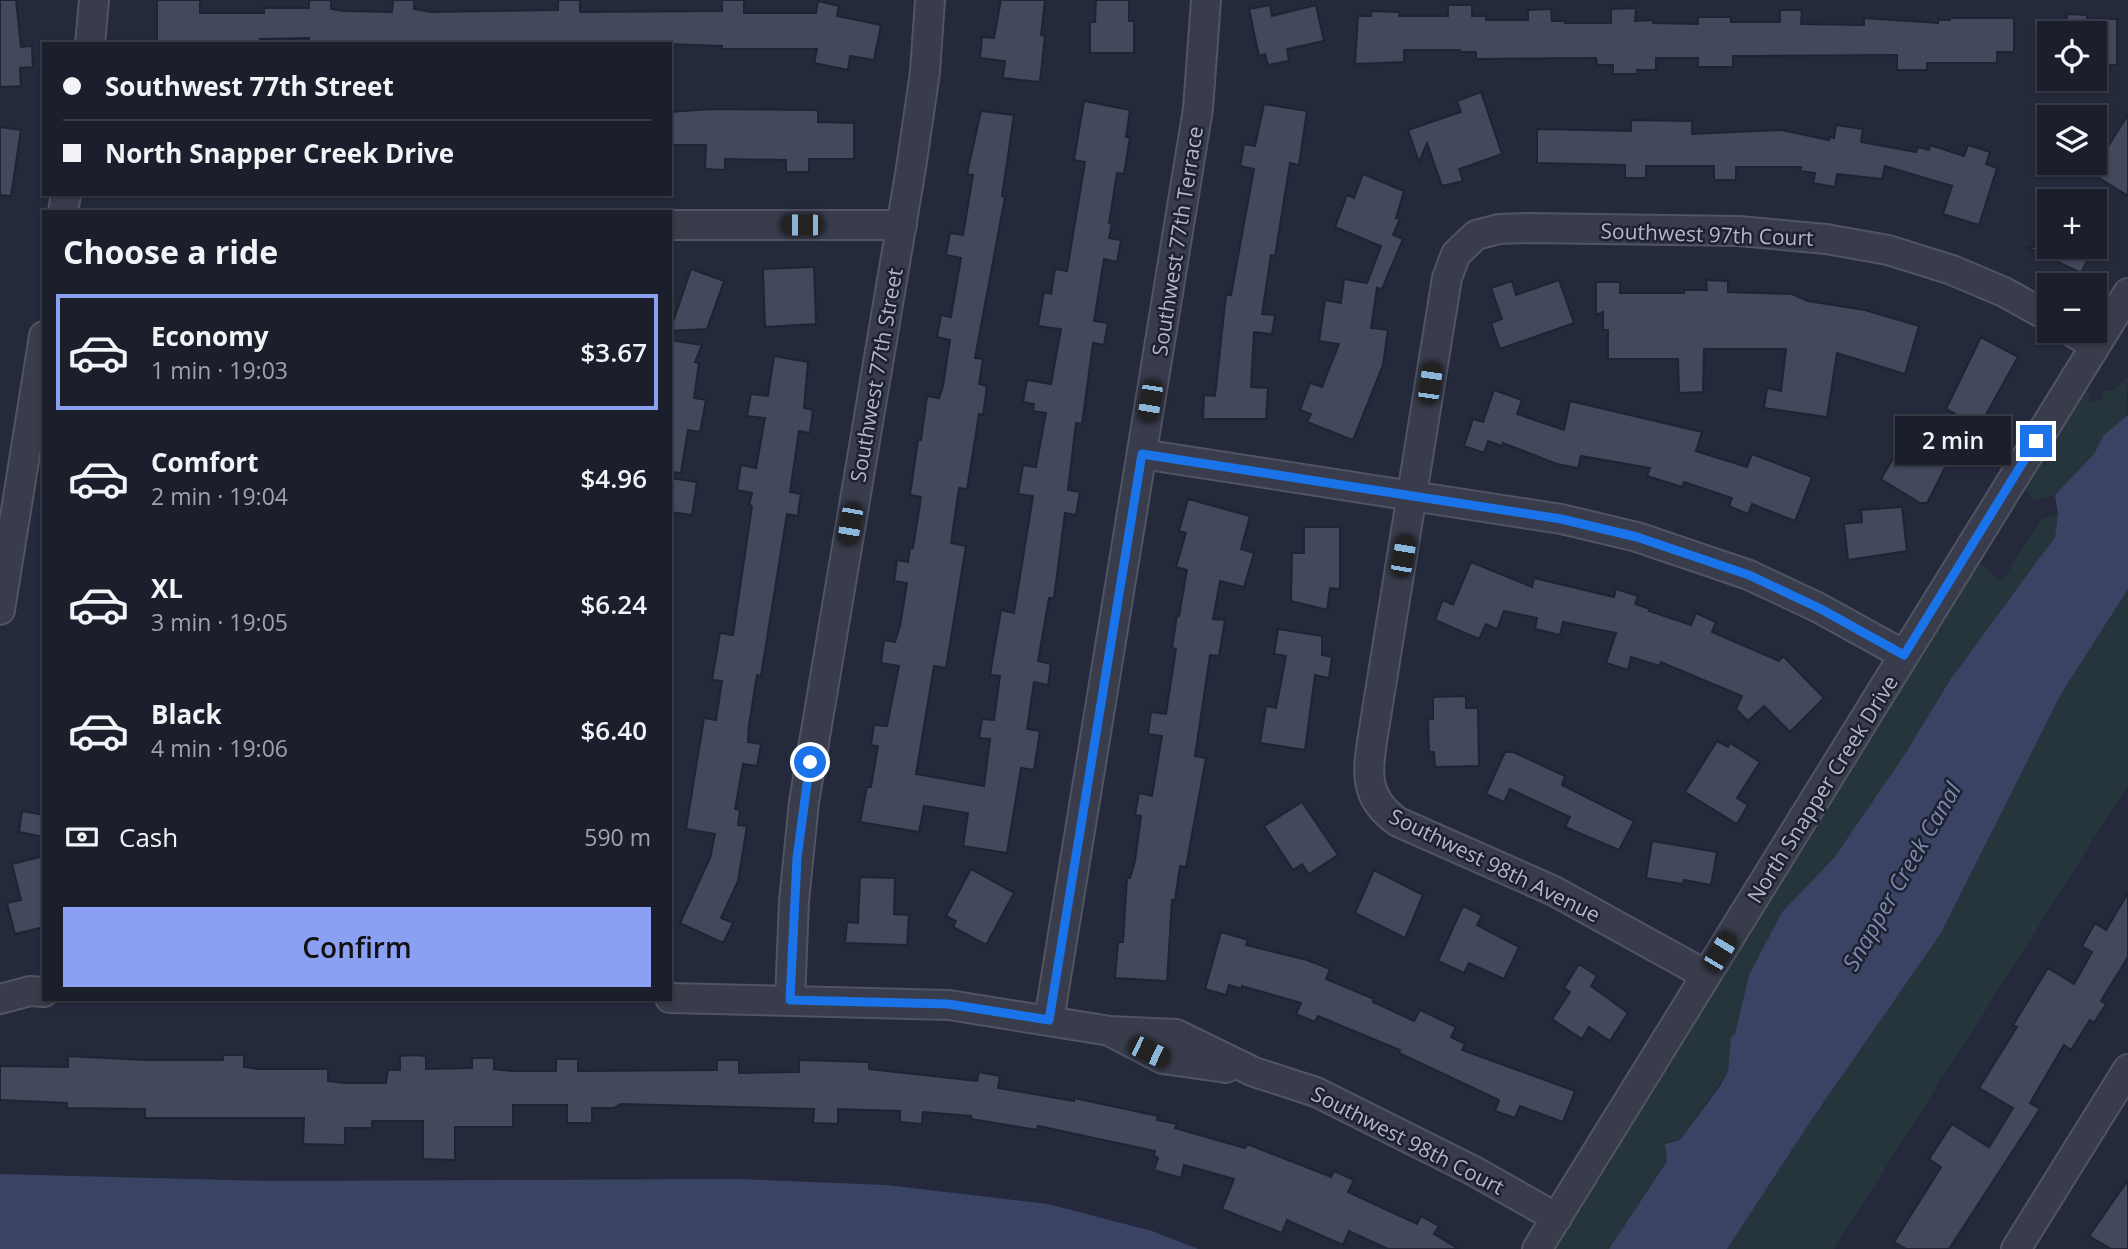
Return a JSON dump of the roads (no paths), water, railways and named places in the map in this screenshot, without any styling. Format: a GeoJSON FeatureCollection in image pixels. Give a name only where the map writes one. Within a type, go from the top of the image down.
{"type":"FeatureCollection","features":[{"type":"Feature","properties":{"kind":"street"},"geometry":{"type":"LineString","coordinates":[[90,42],[94,0]]}},
{"type":"Feature","properties":{"kind":"street","name":"Southwest 77th Street"},"geometry":{"type":"LineString","coordinates":[[790,1000],[794,901],[804,802],[902,225],[925,72],[930,0]]}},
{"type":"Feature","properties":{"kind":"street","name":"Southwest 77th Terrace"},"geometry":{"type":"LineString","coordinates":[[1049,1020],[1198,109],[1206,0]]}},
{"type":"Feature","properties":{"kind":"street"},"geometry":{"type":"LineString","coordinates":[[672,225],[902,225]]}},
{"type":"Feature","properties":{"kind":"street","name":"Southwest 97th Court"},"geometry":{"type":"LineString","coordinates":[[1413,496],[1447,278],[1456,254],[1476,236],[1499,229],[1739,231],[1838,240],[1888,250],[1952,270],[2004,292],[2037,310]]}},
{"type":"Feature","properties":{"kind":"street","name":"North Snapper Creek Drive"},"geometry":{"type":"LineString","coordinates":[[1538,1249],[2128,293]]}},
{"type":"Feature","properties":{"kind":"street"},"geometry":{"type":"LineString","coordinates":[[2090,343],[2095,346]]}},
{"type":"Feature","properties":{"kind":"street"},"geometry":{"type":"LineString","coordinates":[[0,610],[42,348]]}},
{"type":"Feature","properties":{"kind":"street"},"geometry":{"type":"LineString","coordinates":[[1142,454],[1561,519],[1701,556],[1819,608],[1904,655]]}},
{"type":"Feature","properties":{"kind":"street","name":"Southwest 98th Avenue"},"geometry":{"type":"LineString","coordinates":[[1413,496],[1374,729],[1370,785],[1377,804],[1398,822],[1554,891],[1706,975]]}},
{"type":"Feature","properties":{"kind":"street"},"geometry":{"type":"LineString","coordinates":[[0,984],[37,991]]}},
{"type":"Feature","properties":{"kind":"street"},"geometry":{"type":"LineString","coordinates":[[0,999],[37,991]]}},
{"type":"Feature","properties":{"kind":"street","name":"Southwest 98th Court"},"geometry":{"type":"LineString","coordinates":[[672,998],[948,1004],[1110,1031],[1176,1034],[1254,1072],[1316,1092],[1557,1217]]}},
{"type":"Feature","properties":{"kind":"street"},"geometry":{"type":"LineString","coordinates":[[2016,1249],[2128,1069]]}},
{"type":"Feature","properties":{"kind":"water","name":"Snapper Creek Canal"},"geometry":{"type":"Polygon","coordinates":[[[2128,415],[2128,589],[2061,694],[1941,933],[1810,1122],[1727,1249],[1609,1249],[1667,1161],[1665,1144],[1680,1140],[1728,1071],[1731,1037],[1735,1034],[1749,975],[1782,912],[1834,858],[1905,754],[1950,680],[2055,537],[2058,514],[2055,495],[2094,454],[2104,435],[2128,415]]]}},
{"type":"Feature","properties":{"kind":"water"},"geometry":{"type":"Polygon","coordinates":[[[0,1174],[270,1181],[739,1179],[886,1185],[1048,1204],[1152,1231],[1198,1249],[0,1249],[0,1174]]]}}]}
